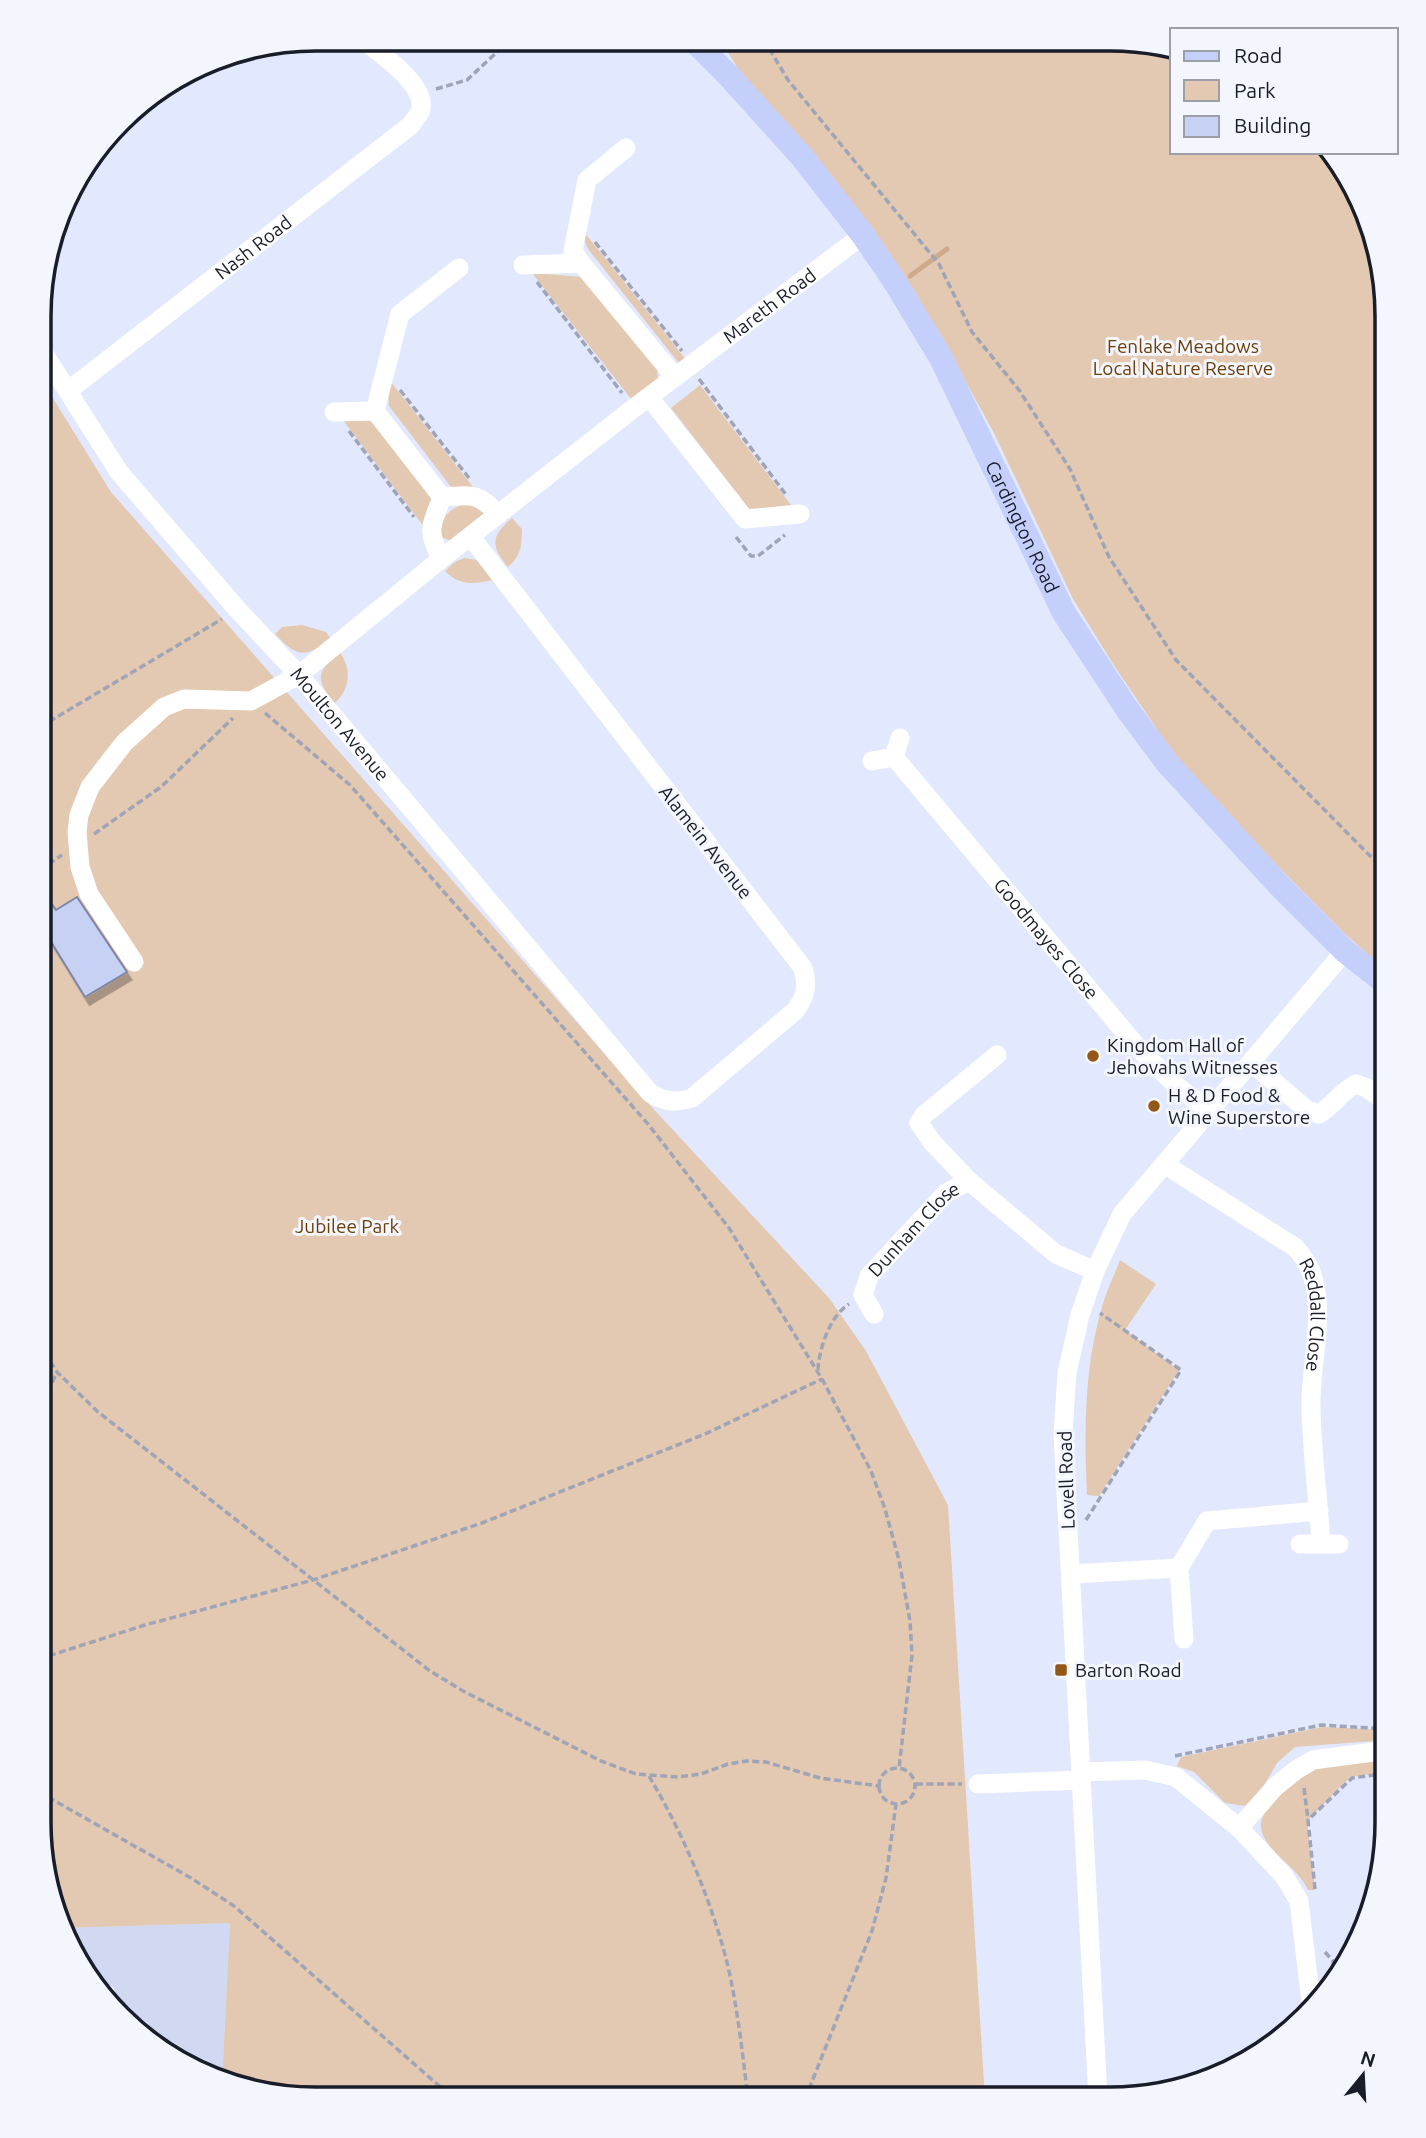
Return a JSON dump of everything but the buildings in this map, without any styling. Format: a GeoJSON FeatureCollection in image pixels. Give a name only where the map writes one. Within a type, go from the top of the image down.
{"type":"FeatureCollection","features":[{"type":"Feature","properties":{"kind":"main road","name":"Cardington Road"},"geometry":{"type":"LineString","coordinates":[[704,51],[802,158],[863,234],[940,358],[1064,612],[1128,709],[1168,764],[1209,811],[1345,951],[1375,975]]}},
{"type":"Feature","properties":{"kind":"street"},"geometry":{"type":"LineString","coordinates":[[376,51],[411,81],[420,94]]}},
{"type":"Feature","properties":{"kind":"street","name":"Nash Road"},"geometry":{"type":"LineString","coordinates":[[69,390],[411,125],[421,110],[420,94]]}},
{"type":"Feature","properties":{"kind":"street"},"geometry":{"type":"LineString","coordinates":[[626,148],[587,180],[573,251],[675,377]]}},
{"type":"Feature","properties":{"kind":"street","name":"Mareth Road"},"geometry":{"type":"LineString","coordinates":[[251,701],[299,675],[498,514],[863,234]]}},
{"type":"Feature","properties":{"kind":"street"},"geometry":{"type":"LineString","coordinates":[[523,265],[581,263]]}},
{"type":"Feature","properties":{"kind":"street"},"geometry":{"type":"LineString","coordinates":[[374,411],[400,314],[458,268]]}},
{"type":"Feature","properties":{"kind":"street","name":"Moulton Avenue"},"geometry":{"type":"LineString","coordinates":[[51,364],[119,472],[237,609],[299,675],[649,1093]]}},
{"type":"Feature","properties":{"kind":"street"},"geometry":{"type":"LineString","coordinates":[[649,397],[745,519],[800,514]]}},
{"type":"Feature","properties":{"kind":"street"},"geometry":{"type":"LineString","coordinates":[[334,412],[374,411]]}},
{"type":"Feature","properties":{"kind":"street"},"geometry":{"type":"LineString","coordinates":[[374,411],[442,497]]}},
{"type":"Feature","properties":{"kind":"street"},"geometry":{"type":"LineString","coordinates":[[442,497],[466,495],[482,498],[498,514]]}},
{"type":"Feature","properties":{"kind":"street"},"geometry":{"type":"LineString","coordinates":[[441,559],[431,537],[432,525],[442,497]]}},
{"type":"Feature","properties":{"kind":"street","name":"Alamein Avenue"},"geometry":{"type":"LineString","coordinates":[[471,537],[803,968],[806,995],[796,1010],[692,1098],[678,1102],[663,1100],[649,1093]]}},
{"type":"Feature","properties":{"kind":"street"},"geometry":{"type":"LineString","coordinates":[[134,962],[89,894],[80,867],[77,845],[79,815],[90,787],[124,743],[164,707],[184,699],[251,701]]}},
{"type":"Feature","properties":{"kind":"street"},"geometry":{"type":"LineString","coordinates":[[872,761],[894,757],[900,738]]}},
{"type":"Feature","properties":{"kind":"street","name":"Goodmayes Close"},"geometry":{"type":"LineString","coordinates":[[894,757],[1139,1049],[1178,1087],[1210,1111]]}},
{"type":"Feature","properties":{"kind":"street","name":"Lovell Road"},"geometry":{"type":"LineString","coordinates":[[1097,2087],[1063,1434],[1067,1373],[1084,1302],[1122,1214],[1345,951]]}},
{"type":"Feature","properties":{"kind":"street"},"geometry":{"type":"LineString","coordinates":[[968,1181],[932,1142],[919,1123],[997,1055]]}},
{"type":"Feature","properties":{"kind":"street"},"geometry":{"type":"LineString","coordinates":[[1251,1062],[1307,1110],[1320,1114],[1345,1090],[1356,1084],[1375,1094]]}},
{"type":"Feature","properties":{"kind":"street","name":"Reddall Close"},"geometry":{"type":"LineString","coordinates":[[1164,1164],[1296,1248],[1309,1265],[1316,1286],[1318,1315],[1311,1409],[1319,1511],[1330,1543],[1300,1544]]}},
{"type":"Feature","properties":{"kind":"street","name":"Dunham Close"},"geometry":{"type":"LineString","coordinates":[[874,1314],[863,1295],[869,1276],[946,1193],[968,1181],[1056,1254],[1096,1271]]}},
{"type":"Feature","properties":{"kind":"street"},"geometry":{"type":"LineString","coordinates":[[1184,1640],[1179,1568],[1207,1521],[1319,1511]]}},
{"type":"Feature","properties":{"kind":"street"},"geometry":{"type":"LineString","coordinates":[[1070,1574],[1179,1568]]}},
{"type":"Feature","properties":{"kind":"street"},"geometry":{"type":"LineString","coordinates":[[1239,1828],[1275,1787],[1313,1760],[1375,1752]]}},
{"type":"Feature","properties":{"kind":"street"},"geometry":{"type":"LineString","coordinates":[[978,1784],[1145,1770],[1176,1777],[1239,1828],[1284,1876],[1299,1901],[1310,1997]]}},
{"type":"Feature","properties":{"kind":"path"},"geometry":{"type":"LineString","coordinates":[[420,94],[467,79],[498,51]]}},
{"type":"Feature","properties":{"kind":"path"},"geometry":{"type":"LineString","coordinates":[[771,51],[788,80],[939,264],[972,332],[1019,390],[1070,469],[1109,556],[1176,660],[1375,861]]}},
{"type":"Feature","properties":{"kind":"path"},"geometry":{"type":"LineString","coordinates":[[51,720],[237,609]]}},
{"type":"Feature","properties":{"kind":"path"},"geometry":{"type":"LineString","coordinates":[[51,863],[161,787],[251,701],[350,785],[648,1124],[729,1228],[822,1379],[871,1471],[899,1560],[912,1655],[899,1768]]}},
{"type":"Feature","properties":{"kind":"path"},"geometry":{"type":"LineString","coordinates":[[822,1379],[817,1368],[827,1331],[843,1308],[863,1295]]}},
{"type":"Feature","properties":{"kind":"path"},"geometry":{"type":"LineString","coordinates":[[1069,1535],[1080,1529],[1181,1370],[1084,1302]]}},
{"type":"Feature","properties":{"kind":"path"},"geometry":{"type":"LineString","coordinates":[[51,1362],[98,1412],[430,1671],[464,1691],[624,1771],[649,1776],[678,1777],[701,1774],[728,1764],[766,1762],[820,1778],[879,1786]]}},
{"type":"Feature","properties":{"kind":"path"},"geometry":{"type":"LineString","coordinates":[[51,1384],[57,1371]]}},
{"type":"Feature","properties":{"kind":"path"},"geometry":{"type":"LineString","coordinates":[[51,1655],[145,1625],[313,1580],[482,1523],[705,1434],[822,1379]]}},
{"type":"Feature","properties":{"kind":"path"},"geometry":{"type":"LineString","coordinates":[[1160,1772],[1175,1756],[1321,1725],[1375,1728]]}},
{"type":"Feature","properties":{"kind":"path"},"geometry":{"type":"LineString","coordinates":[[1301,1767],[1316,1901]]}},
{"type":"Feature","properties":{"kind":"path"},"geometry":{"type":"LineString","coordinates":[[899,1768],[910,1773],[915,1784],[910,1799],[896,1804],[886,1800],[879,1786],[880,1780],[888,1771],[899,1768]]}},
{"type":"Feature","properties":{"kind":"path"},"geometry":{"type":"LineString","coordinates":[[1308,1820],[1352,1778],[1375,1775]]}},
{"type":"Feature","properties":{"kind":"path"},"geometry":{"type":"LineString","coordinates":[[649,1776],[682,1838],[719,1935],[736,2007],[747,2087]]}},
{"type":"Feature","properties":{"kind":"path"},"geometry":{"type":"LineString","coordinates":[[915,1784],[978,1784]]}},
{"type":"Feature","properties":{"kind":"path"},"geometry":{"type":"LineString","coordinates":[[51,1799],[191,1878],[234,1906],[440,2087]]}},
{"type":"Feature","properties":{"kind":"path"},"geometry":{"type":"LineString","coordinates":[[811,2087],[872,1931],[886,1878],[896,1804]]}},
{"type":"Feature","properties":{"kind":"path"},"geometry":{"type":"LineString","coordinates":[[1323,1949],[1333,1961],[1333,1966]]}},
{"type":"Feature","properties":{"kind":"shaded area"},"geometry":{"type":"Polygon","coordinates":[[[230,1923],[223,2070],[168,2043],[128,2010],[95,1970],[73,1928],[230,1923]]]}},
{"type":"Feature","properties":{"kind":"green space","name":"Fenlake Meadows Local Nature Reserve"},"geometry":{"type":"Polygon","coordinates":[[[727,51],[1145,53],[1170,58],[1170,154],[1321,154],[1340,183],[1355,214],[1366,247],[1375,298],[1375,960],[1256,844],[1175,756],[1073,599],[993,431],[933,323],[740,72],[727,51]]]}},
{"type":"Feature","properties":{"kind":"green space"},"geometry":{"type":"Polygon","coordinates":[[[585,233],[687,361],[678,362],[588,249],[583,237],[585,233]]]}},
{"type":"Feature","properties":{"kind":"green space"},"geometry":{"type":"Polygon","coordinates":[[[532,273],[584,277],[657,368],[658,379],[632,400],[532,273]]]}},
{"type":"Feature","properties":{"kind":"green space"},"geometry":{"type":"Polygon","coordinates":[[[391,382],[477,492],[451,487],[389,406],[391,382]]]}},
{"type":"Feature","properties":{"kind":"green space"},"geometry":{"type":"Polygon","coordinates":[[[700,385],[791,505],[750,510],[671,408],[700,385]]]}},
{"type":"Feature","properties":{"kind":"green space","name":"Jubilee Park"},"geometry":{"type":"Polygon","coordinates":[[[51,395],[111,492],[647,1102],[829,1298],[866,1351],[948,1505],[984,2087],[298,2087],[264,2082],[223,2070],[230,1923],[73,1928],[60,1891],[51,1840],[51,395]]]}},
{"type":"Feature","properties":{"kind":"green space"},"geometry":{"type":"Polygon","coordinates":[[[367,419],[378,425],[433,498],[425,528],[343,420],[367,419]]]}},
{"type":"Feature","properties":{"kind":"green space"},"geometry":{"type":"Polygon","coordinates":[[[474,501],[485,514],[451,541],[442,537],[442,523],[449,512],[474,501]]]}},
{"type":"Feature","properties":{"kind":"green space"},"geometry":{"type":"Polygon","coordinates":[[[512,518],[522,529],[522,541],[518,555],[508,567],[498,553],[495,541],[500,530],[512,518]]]}},
{"type":"Feature","properties":{"kind":"green space"},"geometry":{"type":"Polygon","coordinates":[[[464,558],[477,560],[495,579],[468,583],[450,576],[445,571],[464,558]]]}},
{"type":"Feature","properties":{"kind":"green space"},"geometry":{"type":"Polygon","coordinates":[[[302,625],[326,632],[331,639],[314,650],[301,653],[289,647],[275,634],[282,627],[302,625]]]}},
{"type":"Feature","properties":{"kind":"green space"},"geometry":{"type":"Polygon","coordinates":[[[340,652],[348,679],[344,692],[335,703],[324,688],[321,676],[323,670],[340,652]]]}},
{"type":"Feature","properties":{"kind":"green space"},"geometry":{"type":"Polygon","coordinates":[[[1120,1260],[1156,1284],[1125,1330],[1179,1370],[1099,1496],[1087,1495],[1086,1421],[1092,1348],[1104,1300],[1120,1260]]]}},
{"type":"Feature","properties":{"kind":"green space"},"geometry":{"type":"Polygon","coordinates":[[[1322,1727],[1375,1729],[1375,1741],[1295,1747],[1277,1763],[1262,1789],[1245,1806],[1225,1803],[1194,1772],[1177,1766],[1181,1757],[1322,1727]]]}},
{"type":"Feature","properties":{"kind":"green space"},"geometry":{"type":"Polygon","coordinates":[[[1375,1761],[1375,1774],[1350,1777],[1307,1821],[1315,1890],[1308,1890],[1298,1875],[1267,1843],[1261,1823],[1270,1805],[1285,1788],[1309,1769],[1333,1763],[1375,1761]]]}},
{"type":"Feature","properties":{"kind":"waterway"},"geometry":{"type":"LineString","coordinates":[[910,276],[947,249]]}},
{"type":"Feature","properties":{"kind":"place","name":"Kingdom Hall of Jehovahs Witnesses"},"geometry":{"type":"Point","coordinates":[1093,1056]}},
{"type":"Feature","properties":{"kind":"place","name":"H & D Food & Wine Superstore"},"geometry":{"type":"Point","coordinates":[1154,1106]}},
{"type":"Feature","properties":{"kind":"place","name":"Barton Road"},"geometry":{"type":"Point","coordinates":[1061,1670]}}]}
